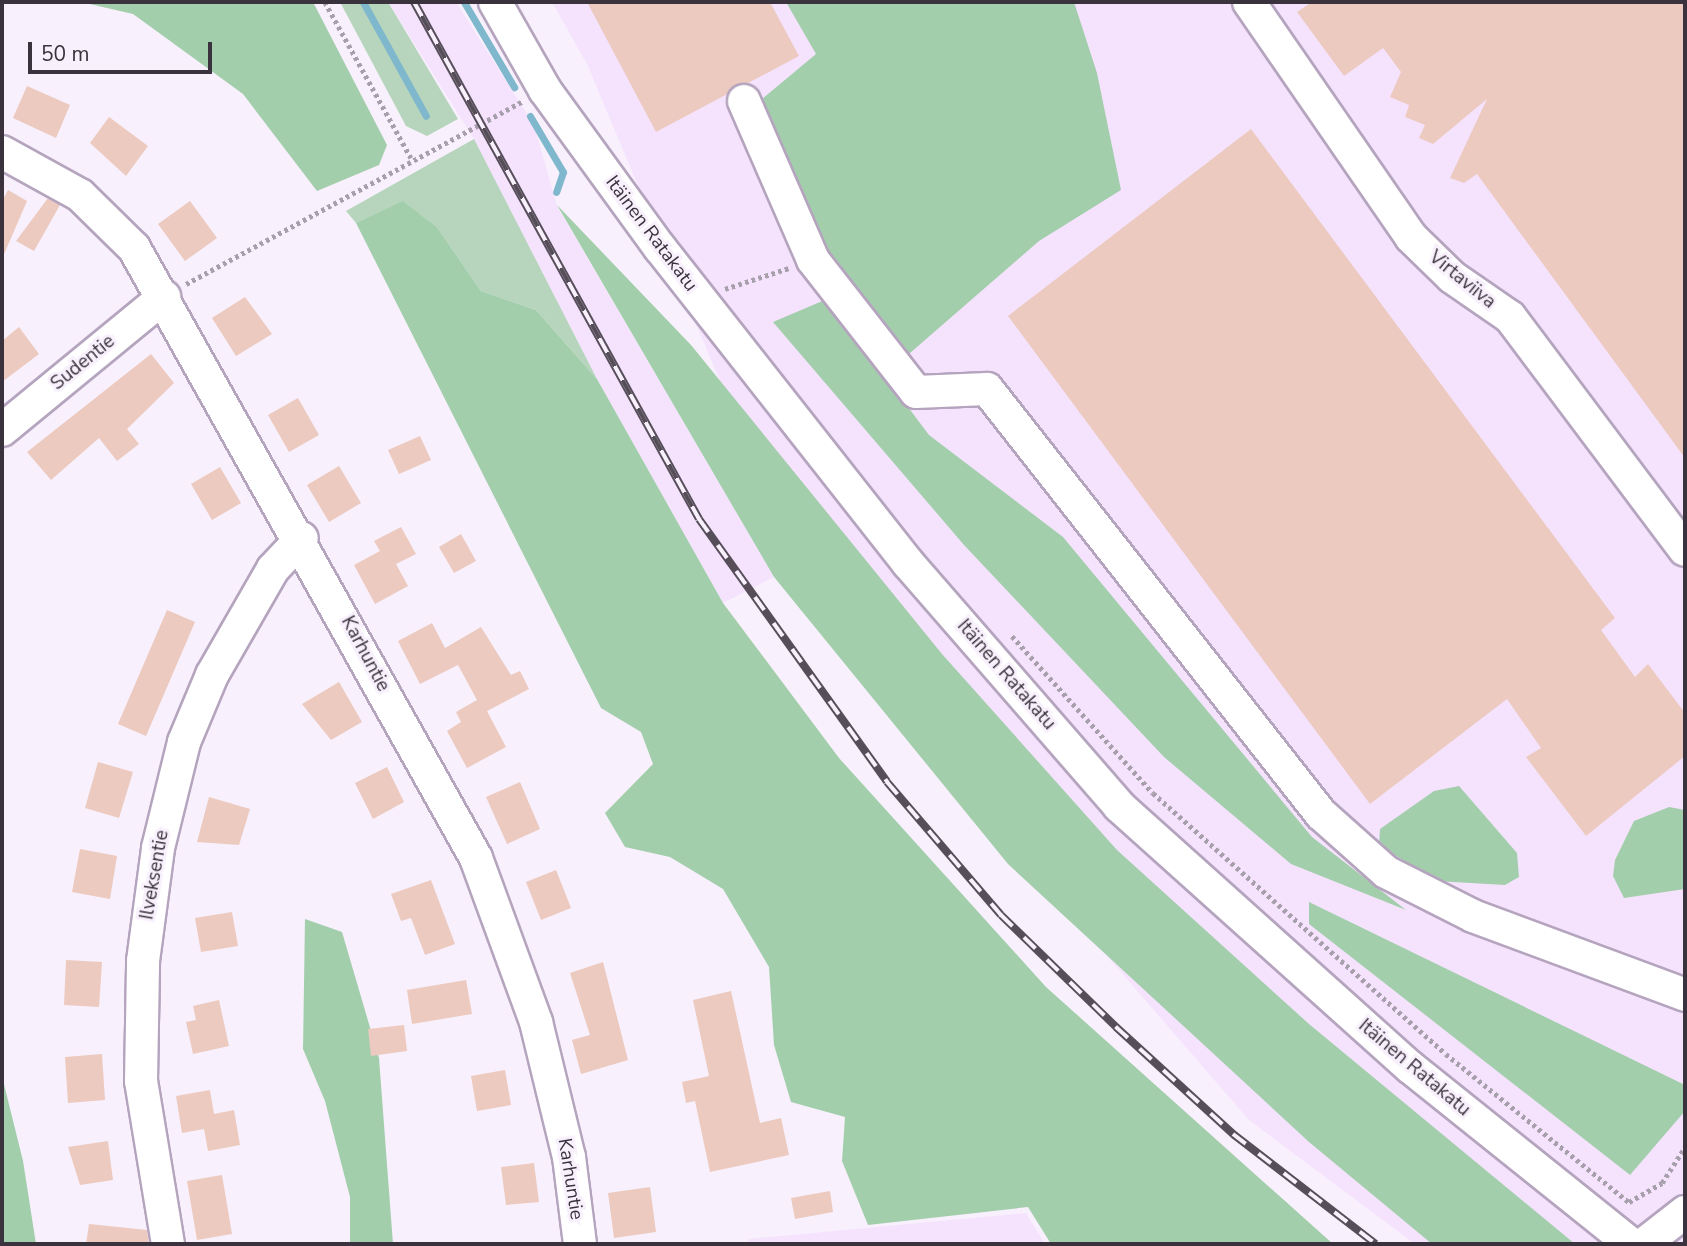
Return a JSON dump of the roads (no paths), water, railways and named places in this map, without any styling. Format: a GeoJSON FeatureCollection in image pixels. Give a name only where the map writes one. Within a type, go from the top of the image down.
{"type":"FeatureCollection","features":[{"type":"Feature","properties":{"kind":"street","name":"Itäinen Ratakatu"},"geometry":{"type":"LineString","coordinates":[[495,2],[545,90],[660,248],[908,563],[1119,806],[1410,1068],[1631,1244]]}},
{"type":"Feature","properties":{"kind":"street","name":"Virtaviiva"},"geometry":{"type":"LineString","coordinates":[[1249,2],[1411,237],[1452,277],[1510,317],[1685,550]]}},
{"type":"Feature","properties":{"kind":"street"},"geometry":{"type":"LineString","coordinates":[[744,101],[813,260],[916,391],[987,389],[1321,814],[1377,863],[1473,916],[1685,995]]}},
{"type":"Feature","properties":{"kind":"street","name":"Karhuntie"},"geometry":{"type":"LineString","coordinates":[[2,152],[80,195],[134,248],[302,538],[475,858],[536,1022],[569,1157],[580,1244]]}},
{"type":"Feature","properties":{"kind":"street","name":"Sudentie"},"geometry":{"type":"LineString","coordinates":[[2,430],[164,297]]}},
{"type":"Feature","properties":{"kind":"street","name":"Ilveksentie"},"geometry":{"type":"LineString","coordinates":[[168,1244],[141,1081],[143,961],[158,848],[184,742],[212,675],[273,569],[302,538]]}},
{"type":"Feature","properties":{"kind":"street"},"geometry":{"type":"LineString","coordinates":[[1644,1244],[1685,1212]]}},
{"type":"Feature","properties":{"kind":"waterway"},"geometry":{"type":"LineString","coordinates":[[363,2],[426,116]]}},
{"type":"Feature","properties":{"kind":"waterway"},"geometry":{"type":"LineString","coordinates":[[464,2],[514,87]]}},
{"type":"Feature","properties":{"kind":"waterway"},"geometry":{"type":"LineString","coordinates":[[530,116],[563,172],[556,192]]}},
{"type":"Feature","properties":{"kind":"railway"},"geometry":{"type":"LineString","coordinates":[[414,2],[699,519],[887,782],[1001,915],[1116,1027],[1233,1134],[1376,1244]]}}]}
